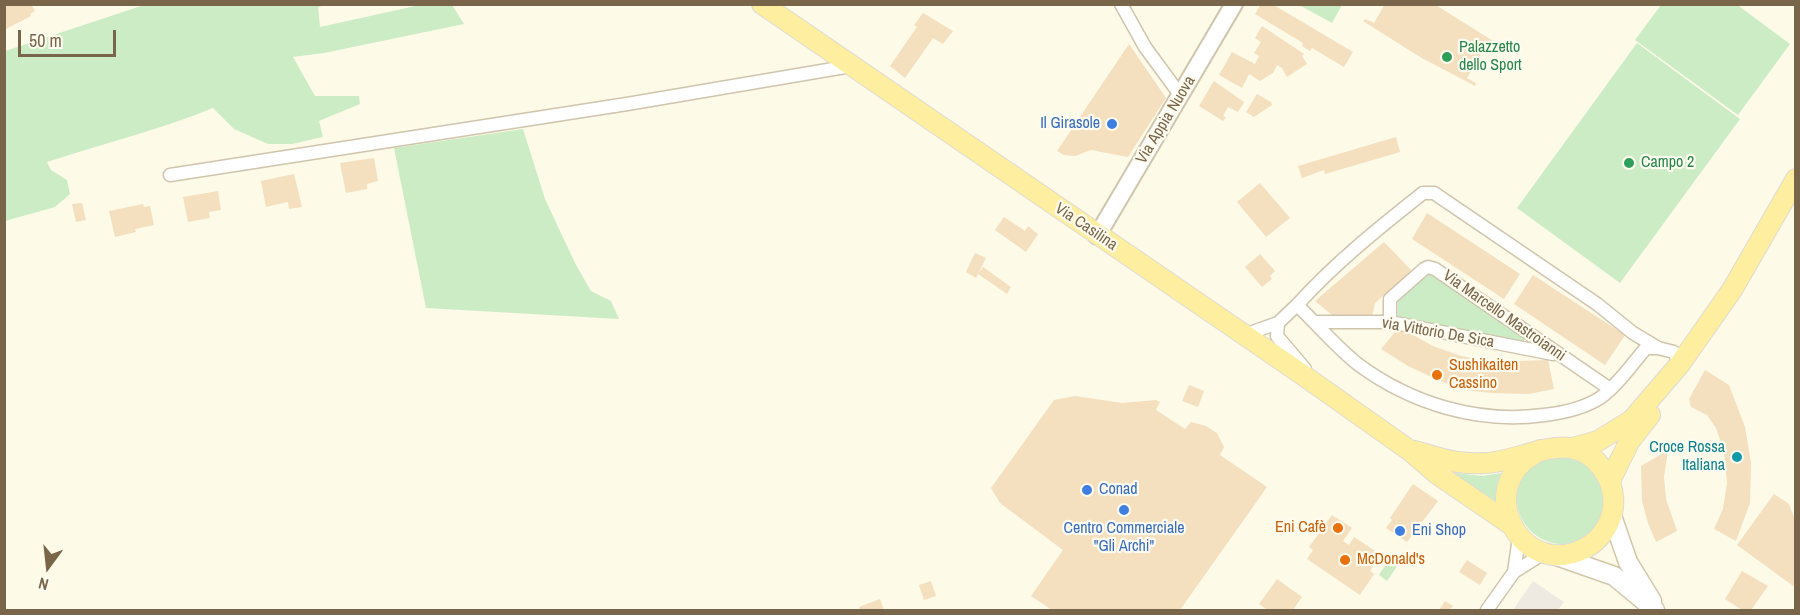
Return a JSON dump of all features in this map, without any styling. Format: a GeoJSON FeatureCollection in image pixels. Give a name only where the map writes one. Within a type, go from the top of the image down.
{"type":"FeatureCollection","features":[{"type":"Feature","properties":{"kind":"main road","name":"Via Casilina"},"geometry":{"type":"LineString","coordinates":[[762,4],[1327,392],[1515,530],[1529,547],[1548,554]]}},
{"type":"Feature","properties":{"kind":"main road"},"geometry":{"type":"LineString","coordinates":[[1610,481],[1636,423],[1732,290],[1796,179]]}},
{"type":"Feature","properties":{"kind":"main road"},"geometry":{"type":"LineString","coordinates":[[1636,423],[1688,371],[1741,296],[1796,200]]}},
{"type":"Feature","properties":{"kind":"main road","name":"Via Casilina"},"geometry":{"type":"LineString","coordinates":[[1409,450],[1457,464],[1489,463],[1540,450],[1556,447],[1572,448],[1598,441],[1636,423]]}},
{"type":"Feature","properties":{"kind":"main road"},"geometry":{"type":"LineString","coordinates":[[1548,554],[1575,552],[1595,542],[1605,530],[1612,516],[1614,499],[1610,481],[1601,466],[1588,455],[1572,448]]}},
{"type":"Feature","properties":{"kind":"main road"},"geometry":{"type":"LineString","coordinates":[[1515,530],[1505,507],[1506,489],[1513,473],[1524,459],[1540,450]]}},
{"type":"Feature","properties":{"kind":"main road"},"geometry":{"type":"LineString","coordinates":[[1612,516],[1628,562],[1656,610]]}},
{"type":"Feature","properties":{"kind":"main road"},"geometry":{"type":"LineString","coordinates":[[1548,554],[1614,576],[1656,610]]}},
{"type":"Feature","properties":{"kind":"street"},"geometry":{"type":"LineString","coordinates":[[1121,4],[1145,47],[1181,96]]}},
{"type":"Feature","properties":{"kind":"street","name":"Via Appia Nuova"},"geometry":{"type":"LineString","coordinates":[[1097,236],[1234,4]]}},
{"type":"Feature","properties":{"kind":"street"},"geometry":{"type":"LineString","coordinates":[[170,175],[627,104],[851,66]]}},
{"type":"Feature","properties":{"kind":"street"},"geometry":{"type":"LineString","coordinates":[[1244,335],[1278,323],[1314,286],[1424,193],[1434,194],[1597,304],[1633,333],[1658,348]]}},
{"type":"Feature","properties":{"kind":"street","name":"Via Marcello Mastroianni"},"geometry":{"type":"LineString","coordinates":[[1390,322],[1390,299],[1428,267],[1435,269],[1610,389]]}},
{"type":"Feature","properties":{"kind":"street"},"geometry":{"type":"LineString","coordinates":[[1297,304],[1358,364],[1383,380],[1418,398],[1470,413],[1499,418],[1555,414],[1600,398],[1646,348],[1674,352],[1680,364]]}},
{"type":"Feature","properties":{"kind":"street","name":"via Vittorio De Sica"},"geometry":{"type":"LineString","coordinates":[[1315,322],[1390,322],[1561,355]]}},
{"type":"Feature","properties":{"kind":"street"},"geometry":{"type":"LineString","coordinates":[[1278,323],[1277,336],[1283,345],[1327,392]]}},
{"type":"Feature","properties":{"kind":"street"},"geometry":{"type":"LineString","coordinates":[[1514,572],[1515,530]]}},
{"type":"Feature","properties":{"kind":"street"},"geometry":{"type":"LineString","coordinates":[[1488,610],[1514,572],[1548,554]]}},
{"type":"Feature","properties":{"kind":"shaded area"},"geometry":{"type":"Polygon","coordinates":[[[1533,581],[1564,602],[1558,610],[1513,610],[1533,581]]]}},
{"type":"Feature","properties":{"kind":"green space"},"geometry":{"type":"Polygon","coordinates":[[[147,4],[327,5],[318,7],[320,27],[420,5],[452,5],[464,24],[324,53],[293,57],[315,96],[359,96],[360,104],[319,121],[323,137],[292,144],[268,144],[234,129],[213,108],[47,162],[51,170],[67,180],[70,194],[55,207],[5,221],[5,51],[147,4]]]}},
{"type":"Feature","properties":{"kind":"green space"},"geometry":{"type":"Polygon","coordinates":[[[1302,4],[1342,5],[1332,23],[1301,6],[1302,4]]]}},
{"type":"Feature","properties":{"kind":"green space"},"geometry":{"type":"Polygon","coordinates":[[[1736,4],[1790,44],[1738,115],[1635,40],[1661,5],[1736,4]]]}},
{"type":"Feature","properties":{"kind":"green space","name":"Campo 2"},"geometry":{"type":"Polygon","coordinates":[[[1637,43],[1740,119],[1620,283],[1517,208],[1637,43]]]}},
{"type":"Feature","properties":{"kind":"green space"},"geometry":{"type":"Polygon","coordinates":[[[523,129],[545,199],[576,265],[591,291],[611,301],[619,319],[426,308],[394,148],[523,129]]]}},
{"type":"Feature","properties":{"kind":"green space"},"geometry":{"type":"Polygon","coordinates":[[[1428,273],[1433,273],[1523,333],[1525,339],[1522,344],[1403,321],[1398,316],[1398,301],[1428,273]]]}},
{"type":"Feature","properties":{"kind":"green space"},"geometry":{"type":"Polygon","coordinates":[[[1574,454],[1608,486],[1605,519],[1582,541],[1559,544],[1536,535],[1528,527],[1521,518],[1517,495],[1525,472],[1537,460],[1550,455],[1574,454]]]}},
{"type":"Feature","properties":{"kind":"green space"},"geometry":{"type":"Polygon","coordinates":[[[1449,472],[1482,476],[1501,473],[1497,484],[1497,505],[1449,472]]]}},
{"type":"Feature","properties":{"kind":"green space"},"geometry":{"type":"Polygon","coordinates":[[[1393,554],[1398,559],[1396,568],[1387,581],[1379,575],[1393,554]]]}},
{"type":"Feature","properties":{"kind":"building"},"geometry":{"type":"Polygon","coordinates":[[[5,4],[31,4],[35,11],[30,14],[31,16],[6,29],[5,4]]]}},
{"type":"Feature","properties":{"kind":"building"},"geometry":{"type":"Polygon","coordinates":[[[1261,4],[1272,4],[1353,52],[1344,67],[1312,48],[1310,51],[1302,46],[1303,43],[1255,14],[1261,4]]]}},
{"type":"Feature","properties":{"kind":"building","name":"Palazzetto dello Sport"},"geometry":{"type":"Polygon","coordinates":[[[1385,4],[1434,4],[1498,44],[1497,47],[1488,42],[1467,78],[1476,83],[1475,86],[1420,57],[1363,21],[1365,19],[1374,23],[1385,4]]]}},
{"type":"Feature","properties":{"kind":"building"},"geometry":{"type":"Polygon","coordinates":[[[923,13],[953,31],[943,44],[933,38],[905,78],[890,66],[917,27],[914,25],[923,13]]]}},
{"type":"Feature","properties":{"kind":"building"},"geometry":{"type":"Polygon","coordinates":[[[1262,26],[1304,54],[1302,56],[1307,64],[1287,77],[1282,68],[1277,65],[1273,73],[1260,81],[1249,74],[1242,88],[1219,75],[1232,52],[1255,64],[1259,56],[1254,53],[1261,42],[1255,38],[1262,26]]]}},
{"type":"Feature","properties":{"kind":"building","name":"Il Girasole"},"geometry":{"type":"Polygon","coordinates":[[[1129,44],[1166,98],[1128,157],[1091,150],[1075,156],[1064,155],[1057,151],[1129,44]]]}},
{"type":"Feature","properties":{"kind":"building"},"geometry":{"type":"Polygon","coordinates":[[[1214,81],[1244,102],[1238,112],[1228,107],[1223,121],[1199,106],[1214,81]]]}},
{"type":"Feature","properties":{"kind":"building"},"geometry":{"type":"Polygon","coordinates":[[[1257,94],[1271,102],[1272,105],[1254,117],[1246,112],[1257,94]]]}},
{"type":"Feature","properties":{"kind":"building"},"geometry":{"type":"Polygon","coordinates":[[[1396,137],[1400,152],[1325,174],[1324,170],[1302,178],[1298,166],[1396,137]]]}},
{"type":"Feature","properties":{"kind":"building"},"geometry":{"type":"Polygon","coordinates":[[[374,158],[378,181],[367,184],[367,189],[346,193],[340,163],[374,158]]]}},
{"type":"Feature","properties":{"kind":"building"},"geometry":{"type":"Polygon","coordinates":[[[294,174],[302,207],[289,209],[288,202],[266,207],[261,181],[294,174]]]}},
{"type":"Feature","properties":{"kind":"building"},"geometry":{"type":"Polygon","coordinates":[[[1260,183],[1290,218],[1266,237],[1237,202],[1260,183]]]}},
{"type":"Feature","properties":{"kind":"building"},"geometry":{"type":"Polygon","coordinates":[[[218,191],[221,210],[209,212],[210,218],[188,222],[183,197],[218,191]]]}},
{"type":"Feature","properties":{"kind":"building"},"geometry":{"type":"Polygon","coordinates":[[[82,203],[86,220],[76,222],[72,204],[82,203]]]}},
{"type":"Feature","properties":{"kind":"building"},"geometry":{"type":"Polygon","coordinates":[[[143,204],[144,207],[150,206],[154,225],[115,237],[109,211],[143,204]]]}},
{"type":"Feature","properties":{"kind":"building"},"geometry":{"type":"Polygon","coordinates":[[[1427,213],[1520,274],[1504,299],[1412,239],[1427,213]]]}},
{"type":"Feature","properties":{"kind":"building"},"geometry":{"type":"Polygon","coordinates":[[[1004,217],[1025,231],[1028,226],[1038,234],[1026,252],[995,230],[1004,217]]]}},
{"type":"Feature","properties":{"kind":"building"},"geometry":{"type":"Polygon","coordinates":[[[1384,242],[1412,271],[1375,303],[1372,317],[1336,318],[1315,301],[1384,242]]]}},
{"type":"Feature","properties":{"kind":"building"},"geometry":{"type":"Polygon","coordinates":[[[975,253],[986,258],[976,278],[966,272],[975,253]]]}},
{"type":"Feature","properties":{"kind":"building"},"geometry":{"type":"Polygon","coordinates":[[[1260,254],[1275,271],[1270,276],[1272,279],[1262,287],[1245,267],[1260,254]]]}},
{"type":"Feature","properties":{"kind":"building"},"geometry":{"type":"Polygon","coordinates":[[[983,267],[1011,287],[1007,294],[978,274],[983,267]]]}},
{"type":"Feature","properties":{"kind":"building"},"geometry":{"type":"Polygon","coordinates":[[[1533,275],[1625,335],[1605,365],[1514,304],[1533,275]]]}},
{"type":"Feature","properties":{"kind":"building"},"geometry":{"type":"Polygon","coordinates":[[[1399,327],[1433,346],[1461,356],[1491,362],[1548,360],[1554,389],[1528,394],[1492,393],[1473,391],[1440,381],[1408,366],[1381,349],[1399,327]]]}},
{"type":"Feature","properties":{"kind":"building","name":"Croce Rossa Italiana"},"geometry":{"type":"Polygon","coordinates":[[[1705,370],[1729,385],[1745,427],[1751,463],[1750,503],[1736,541],[1714,529],[1723,509],[1727,483],[1724,452],[1716,428],[1707,415],[1691,407],[1689,399],[1705,370]]]}},
{"type":"Feature","properties":{"kind":"building"},"geometry":{"type":"Polygon","coordinates":[[[1189,385],[1204,391],[1198,407],[1182,401],[1189,385]]]}},
{"type":"Feature","properties":{"kind":"building"},"geometry":{"type":"Polygon","coordinates":[[[1075,396],[1122,403],[1156,400],[1160,402],[1156,410],[1185,429],[1191,422],[1206,426],[1217,433],[1224,447],[1220,455],[1267,487],[1180,610],[1052,610],[1031,596],[1063,550],[1000,503],[991,488],[1054,400],[1075,396]]]}},
{"type":"Feature","properties":{"kind":"building"},"geometry":{"type":"Polygon","coordinates":[[[1668,450],[1664,477],[1666,499],[1677,531],[1656,542],[1642,501],[1641,466],[1668,450]]]}},
{"type":"Feature","properties":{"kind":"building"},"geometry":{"type":"Polygon","coordinates":[[[1413,484],[1438,501],[1407,542],[1386,528],[1392,520],[1390,518],[1413,484]]]}},
{"type":"Feature","properties":{"kind":"building"},"geometry":{"type":"Polygon","coordinates":[[[1774,494],[1789,504],[1796,523],[1796,588],[1737,545],[1774,494]]]}},
{"type":"Feature","properties":{"kind":"building"},"geometry":{"type":"Polygon","coordinates":[[[1332,515],[1352,528],[1343,541],[1349,545],[1354,537],[1386,558],[1380,565],[1376,562],[1370,571],[1374,574],[1360,595],[1307,559],[1313,550],[1309,547],[1332,515]]]}},
{"type":"Feature","properties":{"kind":"building"},"geometry":{"type":"Polygon","coordinates":[[[1467,560],[1487,573],[1480,585],[1459,572],[1467,560]]]}},
{"type":"Feature","properties":{"kind":"building"},"geometry":{"type":"Polygon","coordinates":[[[1742,571],[1768,586],[1751,610],[1742,610],[1725,599],[1742,571]]]}},
{"type":"Feature","properties":{"kind":"building"},"geometry":{"type":"Polygon","coordinates":[[[1277,579],[1302,597],[1293,610],[1268,610],[1259,604],[1277,579]]]}},
{"type":"Feature","properties":{"kind":"building"},"geometry":{"type":"Polygon","coordinates":[[[931,581],[936,596],[924,600],[919,585],[931,581]]]}},
{"type":"Feature","properties":{"kind":"building"},"geometry":{"type":"Polygon","coordinates":[[[880,599],[884,610],[860,610],[859,607],[880,599]]]}},
{"type":"Feature","properties":{"kind":"building"},"geometry":{"type":"Polygon","coordinates":[[[1445,601],[1453,606],[1450,610],[1439,610],[1445,601]]]}},
{"type":"Feature","properties":{"kind":"place","name":"Palazzetto dello Sport"},"geometry":{"type":"Point","coordinates":[1447,57]}},
{"type":"Feature","properties":{"kind":"place","name":"Il Girasole"},"geometry":{"type":"Point","coordinates":[1112,124]}},
{"type":"Feature","properties":{"kind":"place","name":"Campo 2"},"geometry":{"type":"Point","coordinates":[1629,163]}},
{"type":"Feature","properties":{"kind":"place","name":"Sushikaiten Cassino"},"geometry":{"type":"Point","coordinates":[1437,375]}},
{"type":"Feature","properties":{"kind":"place","name":"Croce Rossa Italiana"},"geometry":{"type":"Point","coordinates":[1737,457]}},
{"type":"Feature","properties":{"kind":"place","name":"Conad"},"geometry":{"type":"Point","coordinates":[1087,490]}},
{"type":"Feature","properties":{"kind":"place","name":"Centro Commerciale \"Gli Archi\""},"geometry":{"type":"Point","coordinates":[1124,510]}},
{"type":"Feature","properties":{"kind":"place","name":"Eni Cafè"},"geometry":{"type":"Point","coordinates":[1338,528]}},
{"type":"Feature","properties":{"kind":"place","name":"Eni Shop"},"geometry":{"type":"Point","coordinates":[1400,531]}},
{"type":"Feature","properties":{"kind":"place","name":"McDonald's"},"geometry":{"type":"Point","coordinates":[1345,560]}}]}
